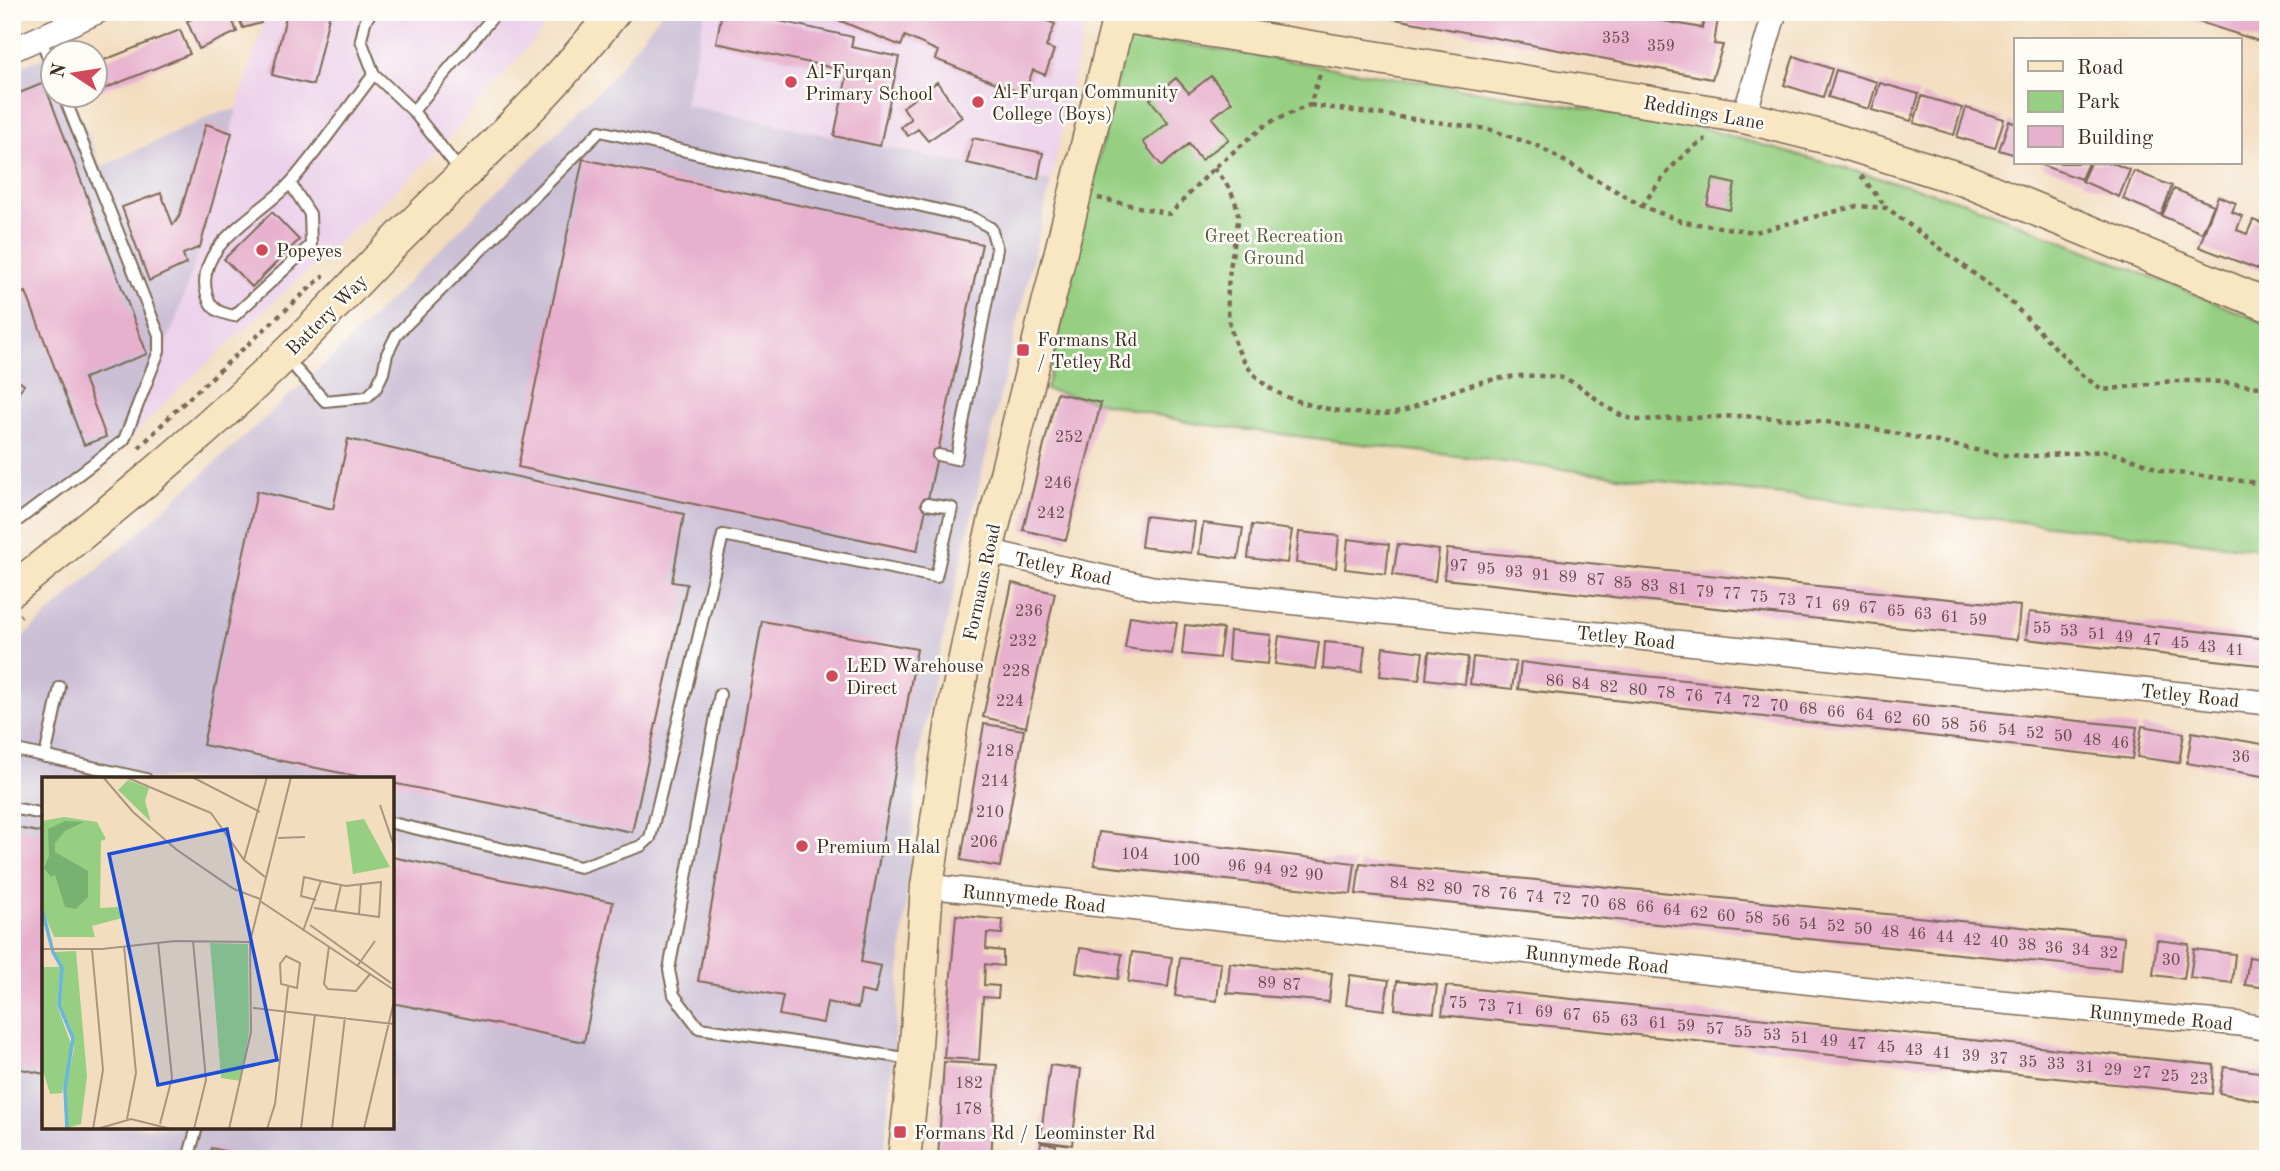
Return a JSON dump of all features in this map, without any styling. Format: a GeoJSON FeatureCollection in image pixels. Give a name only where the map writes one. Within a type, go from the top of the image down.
{"type":"FeatureCollection","features":[{"type":"Feature","properties":{"kind":"street"},"geometry":{"type":"LineString","coordinates":[[41,38],[97,12]]}},
{"type":"Feature","properties":{"kind":"street","name":"Battery Way"},"geometry":{"type":"LineString","coordinates":[[12,590],[102,519],[285,356],[394,243],[520,120],[579,57],[614,12]]}},
{"type":"Feature","properties":{"kind":"street"},"geometry":{"type":"LineString","coordinates":[[1744,117],[1774,12]]}},
{"type":"Feature","properties":{"kind":"street","name":"Reddings Lane"},"geometry":{"type":"LineString","coordinates":[[1117,14],[1744,117],[1832,139],[1967,181],[2268,305]]}},
{"type":"Feature","properties":{"kind":"street","name":"Formans Road"},"geometry":{"type":"LineString","coordinates":[[904,1159],[915,1059],[927,886],[953,721],[987,551],[1117,14]]}},
{"type":"Feature","properties":{"kind":"street"},"geometry":{"type":"LineString","coordinates":[[12,50],[38,39]]}},
{"type":"Feature","properties":{"kind":"street","name":"Tetley Road"},"geometry":{"type":"LineString","coordinates":[[987,551],[1152,588],[2268,703]]}},
{"type":"Feature","properties":{"kind":"street","name":"Runnymede Road"},"geometry":{"type":"LineString","coordinates":[[927,886],[1902,993],[2240,1024],[2268,1029]]}},
{"type":"Feature","properties":{"kind":"lane"},"geometry":{"type":"LineString","coordinates":[[371,12],[365,22],[361,40],[374,74],[413,111],[464,176]]}},
{"type":"Feature","properties":{"kind":"lane"},"geometry":{"type":"LineString","coordinates":[[413,111],[497,12]]}},
{"type":"Feature","properties":{"kind":"lane"},"geometry":{"type":"LineString","coordinates":[[290,183],[310,214],[311,245],[234,316],[219,313],[211,306],[206,293],[205,277],[217,248],[290,183],[374,74]]}},
{"type":"Feature","properties":{"kind":"lane"},"geometry":{"type":"LineString","coordinates":[[12,525],[124,440],[159,351],[159,335],[69,108]]}},
{"type":"Feature","properties":{"kind":"lane"},"geometry":{"type":"LineString","coordinates":[[285,356],[325,401],[367,397],[376,388],[397,334],[600,131],[973,218],[991,228],[997,249],[956,459],[938,455]]}},
{"type":"Feature","properties":{"kind":"lane"},"geometry":{"type":"LineString","coordinates":[[394,823],[580,867],[641,846],[650,838],[723,535],[936,577],[952,508],[928,504]]}},
{"type":"Feature","properties":{"kind":"lane"},"geometry":{"type":"LineString","coordinates":[[45,757],[60,687]]}},
{"type":"Feature","properties":{"kind":"lane"},"geometry":{"type":"LineString","coordinates":[[720,694],[669,970],[674,995],[699,1028],[915,1059]]}},
{"type":"Feature","properties":{"kind":"lane"},"geometry":{"type":"LineString","coordinates":[[12,749],[120,776]]}},
{"type":"Feature","properties":{"kind":"lane"},"geometry":{"type":"LineString","coordinates":[[12,808],[42,814]]}},
{"type":"Feature","properties":{"kind":"lane"},"geometry":{"type":"LineString","coordinates":[[188,1159],[196,1129]]}},
{"type":"Feature","properties":{"kind":"path"},"geometry":{"type":"LineString","coordinates":[[1310,106],[1328,48]]}},
{"type":"Feature","properties":{"kind":"path"},"geometry":{"type":"LineString","coordinates":[[1094,197],[1170,214],[1213,168],[1268,123],[1310,106],[1488,129],[1538,146],[1642,206],[1683,222],[1755,232],[1857,206],[1887,208],[2010,301],[2082,375],[2103,390],[2172,380],[2211,381],[2268,388]]}},
{"type":"Feature","properties":{"kind":"path"},"geometry":{"type":"LineString","coordinates":[[1642,206],[1663,176],[1697,144],[1709,137]]}},
{"type":"Feature","properties":{"kind":"path"},"geometry":{"type":"LineString","coordinates":[[1213,168],[1230,191],[1238,216],[1226,298],[1229,328],[1252,373],[1268,387],[1290,399],[1338,410],[1399,412],[1500,377],[1535,375],[1567,379],[1608,409],[1635,420],[1742,416],[1808,419],[1861,426],[2000,455],[2035,456],[2104,451],[2137,460],[2162,471],[2268,486]]}},
{"type":"Feature","properties":{"kind":"path"},"geometry":{"type":"LineString","coordinates":[[131,456],[185,402],[333,266]]}},
{"type":"Feature","properties":{"kind":"shaded area"},"geometry":{"type":"Polygon","coordinates":[[[260,12],[558,12],[437,152],[175,393],[107,463],[174,325],[200,247],[237,109],[263,26],[260,12]]]}},
{"type":"Feature","properties":{"kind":"shaded area"},"geometry":{"type":"Polygon","coordinates":[[[662,12],[705,12],[684,105],[1051,182],[949,612],[919,754],[884,1159],[12,1159],[12,647],[340,350],[611,78],[662,12]]]}},
{"type":"Feature","properties":{"kind":"shaded area"},"geometry":{"type":"Polygon","coordinates":[[[705,12],[1070,12],[1086,18],[1051,182],[684,105],[705,12]]]}},
{"type":"Feature","properties":{"kind":"shaded area"},"geometry":{"type":"Polygon","coordinates":[[[38,60],[38,108],[77,108],[101,167],[217,113],[237,109],[200,247],[174,325],[107,463],[12,535],[12,70],[38,60]]]}},
{"type":"Feature","properties":{"kind":"green space","name":"Greet Recreation Ground"},"geometry":{"type":"Polygon","coordinates":[[[1127,35],[1691,125],[1965,202],[2268,324],[2268,550],[1642,479],[1192,423],[1046,390],[1127,35]]]}},
{"type":"Feature","properties":{"kind":"building"},"geometry":{"type":"Polygon","coordinates":[[[207,12],[229,12],[237,32],[199,49],[187,21],[207,12]]]}},
{"type":"Feature","properties":{"kind":"building"},"geometry":{"type":"Polygon","coordinates":[[[236,12],[258,12],[261,23],[243,28],[236,12]]]}},
{"type":"Feature","properties":{"kind":"building"},"geometry":{"type":"Polygon","coordinates":[[[287,12],[330,12],[313,85],[272,75],[287,12]]]}},
{"type":"Feature","properties":{"kind":"building"},"geometry":{"type":"Polygon","coordinates":[[[722,12],[738,12],[853,37],[851,47],[899,57],[880,146],[834,136],[848,71],[716,43],[722,12]]]}},
{"type":"Feature","properties":{"kind":"building"},"geometry":{"type":"Polygon","coordinates":[[[819,12],[1026,12],[1055,24],[1046,47],[1054,50],[1045,75],[1033,70],[1024,94],[935,59],[938,51],[905,36],[901,46],[819,12]]]}},
{"type":"Feature","properties":{"kind":"building"},"geometry":{"type":"Polygon","coordinates":[[[1358,12],[1615,12],[1702,28],[1707,12],[1719,12],[1714,44],[1723,45],[1712,79],[1358,12]]]}},
{"type":"Feature","properties":{"kind":"building"},"geometry":{"type":"Polygon","coordinates":[[[2168,12],[2260,12],[2268,15],[2268,44],[2168,12]]]}},
{"type":"Feature","properties":{"kind":"building"},"geometry":{"type":"Polygon","coordinates":[[[180,30],[190,54],[108,87],[108,58],[180,30]]]}},
{"type":"Feature","properties":{"kind":"building"},"geometry":{"type":"Polygon","coordinates":[[[1794,56],[1832,69],[1823,97],[1784,85],[1794,56]]]}},
{"type":"Feature","properties":{"kind":"building"},"geometry":{"type":"Polygon","coordinates":[[[1836,70],[1877,82],[1869,109],[1828,97],[1836,70]]]}},
{"type":"Feature","properties":{"kind":"building"},"geometry":{"type":"Polygon","coordinates":[[[1211,76],[1232,102],[1212,118],[1229,139],[1201,160],[1189,144],[1162,166],[1143,142],[1168,123],[1150,99],[1176,78],[1189,93],[1211,76]]]}},
{"type":"Feature","properties":{"kind":"building"},"geometry":{"type":"Polygon","coordinates":[[[937,82],[962,117],[928,141],[918,129],[908,136],[901,127],[911,119],[903,107],[937,82]]]}},
{"type":"Feature","properties":{"kind":"building"},"geometry":{"type":"Polygon","coordinates":[[[1880,83],[1919,94],[1911,121],[1872,110],[1880,83]]]}},
{"type":"Feature","properties":{"kind":"building"},"geometry":{"type":"Polygon","coordinates":[[[38,85],[38,108],[54,108],[147,354],[84,378],[106,437],[84,445],[26,292],[12,297],[12,96],[38,85]]]}},
{"type":"Feature","properties":{"kind":"building"},"geometry":{"type":"Polygon","coordinates":[[[1922,96],[1962,108],[1954,135],[1914,123],[1922,96]]]}},
{"type":"Feature","properties":{"kind":"building"},"geometry":{"type":"Polygon","coordinates":[[[1966,108],[2004,119],[1995,148],[1957,137],[1966,108]]]}},
{"type":"Feature","properties":{"kind":"building"},"geometry":{"type":"Polygon","coordinates":[[[2009,121],[2014,123],[2014,154],[1999,150],[2009,121]]]}},
{"type":"Feature","properties":{"kind":"building"},"geometry":{"type":"Polygon","coordinates":[[[206,124],[232,133],[200,247],[183,254],[186,264],[149,281],[122,207],[161,193],[173,225],[179,217],[206,124]]]}},
{"type":"Feature","properties":{"kind":"building"},"geometry":{"type":"Polygon","coordinates":[[[973,138],[1043,153],[1038,179],[967,163],[973,138]]]}},
{"type":"Feature","properties":{"kind":"building"},"geometry":{"type":"Polygon","coordinates":[[[583,159],[982,244],[917,551],[518,467],[583,159]]]}},
{"type":"Feature","properties":{"kind":"building"},"geometry":{"type":"Polygon","coordinates":[[[2042,164],[2088,164],[2081,179],[2042,164]]]}},
{"type":"Feature","properties":{"kind":"building"},"geometry":{"type":"Polygon","coordinates":[[[2090,164],[2115,164],[2130,170],[2119,197],[2082,181],[2090,164]]]}},
{"type":"Feature","properties":{"kind":"building"},"geometry":{"type":"Polygon","coordinates":[[[2134,171],[2172,186],[2161,215],[2123,199],[2134,171]]]}},
{"type":"Feature","properties":{"kind":"building"},"geometry":{"type":"Polygon","coordinates":[[[1713,179],[1735,184],[1730,210],[1707,205],[1713,179]]]}},
{"type":"Feature","properties":{"kind":"building"},"geometry":{"type":"Polygon","coordinates":[[[2174,189],[2214,205],[2202,233],[2162,216],[2174,189]]]}},
{"type":"Feature","properties":{"kind":"building"},"geometry":{"type":"Polygon","coordinates":[[[2218,196],[2236,203],[2232,212],[2242,216],[2237,230],[2247,234],[2253,220],[2268,226],[2268,273],[2199,247],[2218,196]]]}},
{"type":"Feature","properties":{"kind":"building","name":"Popeyes"},"geometry":{"type":"Polygon","coordinates":[[[272,212],[299,240],[252,287],[224,259],[272,212]]]}},
{"type":"Feature","properties":{"kind":"building"},"geometry":{"type":"Polygon","coordinates":[[[12,376],[24,385],[12,400],[12,376]]]}},
{"type":"Feature","properties":{"kind":"building"},"geometry":{"type":"Polygon","coordinates":[[[1057,393],[1101,403],[1066,540],[1023,530],[1057,393]]]}},
{"type":"Feature","properties":{"kind":"building"},"geometry":{"type":"Polygon","coordinates":[[[348,439],[684,514],[672,582],[687,584],[632,832],[394,783],[394,777],[361,777],[203,745],[257,491],[333,509],[348,439]]]}},
{"type":"Feature","properties":{"kind":"building"},"geometry":{"type":"Polygon","coordinates":[[[1145,516],[1195,522],[1191,553],[1141,547],[1145,516]]]}},
{"type":"Feature","properties":{"kind":"building"},"geometry":{"type":"Polygon","coordinates":[[[1203,523],[1243,528],[1238,559],[1199,554],[1203,523]]]}},
{"type":"Feature","properties":{"kind":"building"},"geometry":{"type":"Polygon","coordinates":[[[1252,525],[1292,530],[1287,563],[1248,558],[1252,525]]]}},
{"type":"Feature","properties":{"kind":"building"},"geometry":{"type":"Polygon","coordinates":[[[1299,532],[1339,536],[1336,568],[1296,563],[1299,532]]]}},
{"type":"Feature","properties":{"kind":"building"},"geometry":{"type":"Polygon","coordinates":[[[1348,539],[1389,544],[1386,574],[1345,569],[1348,539]]]}},
{"type":"Feature","properties":{"kind":"building"},"geometry":{"type":"Polygon","coordinates":[[[1398,544],[1439,550],[1435,581],[1393,575],[1398,544]]]}},
{"type":"Feature","properties":{"kind":"building"},"geometry":{"type":"Polygon","coordinates":[[[1447,549],[2020,606],[2017,640],[1444,579],[1447,549]]]}},
{"type":"Feature","properties":{"kind":"building"},"geometry":{"type":"Polygon","coordinates":[[[1012,583],[1055,593],[1026,727],[983,717],[1012,583]]]}},
{"type":"Feature","properties":{"kind":"building"},"geometry":{"type":"Polygon","coordinates":[[[2029,612],[2268,639],[2268,666],[2026,639],[2029,612]]]}},
{"type":"Feature","properties":{"kind":"building"},"geometry":{"type":"Polygon","coordinates":[[[1130,616],[1177,623],[1172,654],[1125,648],[1130,616]]]}},
{"type":"Feature","properties":{"kind":"building","name":"Premium Halal"},"geometry":{"type":"Polygon","coordinates":[[[762,621],[917,649],[861,962],[881,966],[875,994],[861,991],[858,1008],[827,1002],[823,1023],[779,1015],[783,996],[698,981],[762,621]]]}},
{"type":"Feature","properties":{"kind":"building"},"geometry":{"type":"Polygon","coordinates":[[[1185,625],[1223,629],[1219,658],[1182,654],[1185,625]]]}},
{"type":"Feature","properties":{"kind":"building"},"geometry":{"type":"Polygon","coordinates":[[[1230,631],[1271,635],[1268,664],[1228,660],[1230,631]]]}},
{"type":"Feature","properties":{"kind":"building"},"geometry":{"type":"Polygon","coordinates":[[[1279,636],[1319,642],[1315,669],[1275,664],[1279,636]]]}},
{"type":"Feature","properties":{"kind":"building"},"geometry":{"type":"Polygon","coordinates":[[[1325,642],[1365,646],[1362,672],[1323,669],[1325,642]]]}},
{"type":"Feature","properties":{"kind":"building"},"geometry":{"type":"Polygon","coordinates":[[[1383,647],[1423,652],[1419,680],[1380,676],[1383,647]]]}},
{"type":"Feature","properties":{"kind":"building"},"geometry":{"type":"Polygon","coordinates":[[[1429,652],[1468,657],[1465,684],[1426,679],[1429,652]]]}},
{"type":"Feature","properties":{"kind":"building"},"geometry":{"type":"Polygon","coordinates":[[[1473,657],[1516,662],[1512,689],[1470,684],[1473,657]]]}},
{"type":"Feature","properties":{"kind":"building"},"geometry":{"type":"Polygon","coordinates":[[[1521,662],[2137,727],[2132,759],[1518,689],[1521,662]]]}},
{"type":"Feature","properties":{"kind":"building"},"geometry":{"type":"Polygon","coordinates":[[[984,724],[1024,730],[1000,867],[961,860],[984,724]]]}},
{"type":"Feature","properties":{"kind":"building"},"geometry":{"type":"Polygon","coordinates":[[[2142,726],[2184,733],[2179,763],[2137,757],[2142,726]]]}},
{"type":"Feature","properties":{"kind":"building"},"geometry":{"type":"Polygon","coordinates":[[[2192,732],[2268,745],[2268,777],[2187,763],[2192,732]]]}},
{"type":"Feature","properties":{"kind":"building"},"geometry":{"type":"Polygon","coordinates":[[[12,827],[42,833],[42,1074],[12,1067],[12,827]]]}},
{"type":"Feature","properties":{"kind":"building"},"geometry":{"type":"Polygon","coordinates":[[[1099,832],[1355,863],[1351,894],[1094,865],[1099,832]]]}},
{"type":"Feature","properties":{"kind":"building"},"geometry":{"type":"Polygon","coordinates":[[[394,857],[613,902],[584,1042],[394,1003],[394,857]]]}},
{"type":"Feature","properties":{"kind":"building"},"geometry":{"type":"Polygon","coordinates":[[[1360,863],[2124,937],[2121,970],[1356,894],[1360,863]]]}},
{"type":"Feature","properties":{"kind":"building"},"geometry":{"type":"Polygon","coordinates":[[[956,915],[1003,920],[1002,934],[987,933],[986,949],[1003,951],[1003,966],[985,964],[984,985],[999,986],[998,998],[983,997],[979,1060],[944,1058],[956,915]]]}},
{"type":"Feature","properties":{"kind":"building"},"geometry":{"type":"Polygon","coordinates":[[[2157,940],[2189,944],[2184,979],[2153,975],[2157,940]]]}},
{"type":"Feature","properties":{"kind":"building"},"geometry":{"type":"Polygon","coordinates":[[[1080,948],[1122,954],[1118,979],[1076,973],[1080,948]]]}},
{"type":"Feature","properties":{"kind":"building"},"geometry":{"type":"Polygon","coordinates":[[[2194,949],[2235,954],[2232,983],[2190,978],[2194,949]]]}},
{"type":"Feature","properties":{"kind":"building"},"geometry":{"type":"Polygon","coordinates":[[[1132,952],[1172,957],[1168,987],[1128,982],[1132,952]]]}},
{"type":"Feature","properties":{"kind":"building"},"geometry":{"type":"Polygon","coordinates":[[[2249,957],[2268,960],[2268,988],[2245,985],[2249,957]]]}},
{"type":"Feature","properties":{"kind":"building"},"geometry":{"type":"Polygon","coordinates":[[[1180,958],[1221,963],[1217,1001],[1175,996],[1180,958]]]}},
{"type":"Feature","properties":{"kind":"building"},"geometry":{"type":"Polygon","coordinates":[[[1230,963],[1332,973],[1329,1002],[1227,993],[1230,963]]]}},
{"type":"Feature","properties":{"kind":"building"},"geometry":{"type":"Polygon","coordinates":[[[1350,975],[1389,980],[1384,1010],[1346,1005],[1350,975]]]}},
{"type":"Feature","properties":{"kind":"building"},"geometry":{"type":"Polygon","coordinates":[[[1397,981],[1437,985],[1434,1013],[1395,1009],[1397,981]]]}},
{"type":"Feature","properties":{"kind":"building"},"geometry":{"type":"Polygon","coordinates":[[[1446,986],[2214,1065],[2212,1094],[1442,1015],[1446,986]]]}},
{"type":"Feature","properties":{"kind":"building"},"geometry":{"type":"Polygon","coordinates":[[[944,1062],[997,1065],[991,1159],[938,1159],[944,1062]]]}},
{"type":"Feature","properties":{"kind":"building"},"geometry":{"type":"Polygon","coordinates":[[[1050,1065],[1081,1069],[1072,1145],[1040,1141],[1050,1065]]]}},
{"type":"Feature","properties":{"kind":"building"},"geometry":{"type":"Polygon","coordinates":[[[2224,1067],[2266,1073],[2262,1101],[2219,1093],[2224,1067]]]}},
{"type":"Feature","properties":{"kind":"building"},"geometry":{"type":"Polygon","coordinates":[[[1041,1143],[1056,1145],[1054,1159],[1038,1159],[1041,1143]]]}},
{"type":"Feature","properties":{"kind":"building"},"geometry":{"type":"Polygon","coordinates":[[[211,1148],[255,1158],[255,1159],[209,1159],[211,1148]]]}},
{"type":"Feature","properties":{"kind":"place","name":"Al-Furqan Primary School"},"geometry":{"type":"Point","coordinates":[791,82]}},
{"type":"Feature","properties":{"kind":"place","name":"Al-Furqan Community College (Boys)"},"geometry":{"type":"Point","coordinates":[978,102]}},
{"type":"Feature","properties":{"kind":"place","name":"Popeyes"},"geometry":{"type":"Point","coordinates":[262,250]}},
{"type":"Feature","properties":{"kind":"place","name":"Formans Rd / Tetley Rd"},"geometry":{"type":"Point","coordinates":[1023,350]}},
{"type":"Feature","properties":{"kind":"place","name":"LED Warehouse Direct"},"geometry":{"type":"Point","coordinates":[832,676]}},
{"type":"Feature","properties":{"kind":"place","name":"Premium Halal"},"geometry":{"type":"Point","coordinates":[802,846]}},
{"type":"Feature","properties":{"kind":"place","name":"Formans Rd / Leominster Rd"},"geometry":{"type":"Point","coordinates":[900,1132]}}]}
